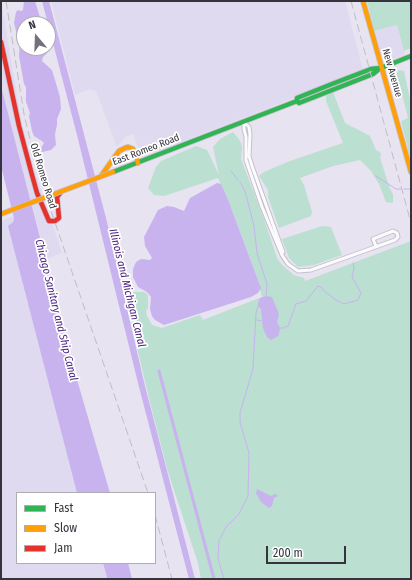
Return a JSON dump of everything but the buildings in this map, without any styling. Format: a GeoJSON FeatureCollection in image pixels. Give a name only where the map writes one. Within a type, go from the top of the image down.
{"type":"FeatureCollection","features":[{"type":"Feature","properties":{"kind":"main road","name":"New Avenue"},"geometry":{"type":"LineString","coordinates":[[363,1],[411,172]]}},
{"type":"Feature","properties":{"kind":"main road","name":"Old Romeo Road"},"geometry":{"type":"LineString","coordinates":[[1,42],[19,126],[32,175],[48,220],[54,222],[59,218],[57,197],[59,193],[98,179],[119,152],[125,148],[128,147],[133,150],[138,162]]}},
{"type":"Feature","properties":{"kind":"main road","name":"East Romeo Road"},"geometry":{"type":"LineString","coordinates":[[1,214],[297,101],[299,103],[371,75],[381,68],[411,56]]}},
{"type":"Feature","properties":{"kind":"street"},"geometry":{"type":"LineString","coordinates":[[244,122],[246,137],[246,160],[262,206],[288,264],[295,269],[308,271],[395,240],[398,237],[397,233],[393,231],[373,239],[376,246]]}},
{"type":"Feature","properties":{"kind":"shaded area"},"geometry":{"type":"Polygon","coordinates":[[[1,1],[21,119],[29,155],[62,253],[46,259],[1,86],[1,1]]]}},
{"type":"Feature","properties":{"kind":"shaded area"},"geometry":{"type":"Polygon","coordinates":[[[51,1],[345,1],[363,70],[142,157],[133,134],[125,137],[117,147],[96,91],[90,89],[75,95],[51,1]]]}},
{"type":"Feature","properties":{"kind":"shaded area"},"geometry":{"type":"Polygon","coordinates":[[[397,25],[405,55],[387,60],[380,53],[374,31],[397,25]]]}},
{"type":"Feature","properties":{"kind":"shaded area"},"geometry":{"type":"Polygon","coordinates":[[[14,216],[13,222],[9,226],[77,492],[16,492],[16,564],[103,564],[107,577],[106,579],[1,579],[1,221],[14,216]]]}},
{"type":"Feature","properties":{"kind":"green space"},"geometry":{"type":"Polygon","coordinates":[[[367,1],[411,1],[411,48],[404,51],[397,25],[374,31],[367,1]]]}},
{"type":"Feature","properties":{"kind":"green space"},"geometry":{"type":"Polygon","coordinates":[[[399,70],[404,71],[411,104],[411,161],[401,121],[408,118],[402,94],[396,88],[394,78],[399,70]]]}},
{"type":"Feature","properties":{"kind":"green space"},"geometry":{"type":"Polygon","coordinates":[[[333,92],[345,123],[370,136],[376,150],[381,153],[380,158],[393,194],[393,203],[386,202],[379,184],[371,171],[360,160],[333,166],[300,178],[304,185],[312,212],[311,216],[279,228],[268,197],[268,190],[259,176],[264,172],[290,161],[343,143],[326,101],[326,96],[333,92]]]}},
{"type":"Feature","properties":{"kind":"green space"},"geometry":{"type":"Polygon","coordinates":[[[233,132],[239,139],[242,146],[241,159],[277,258],[282,265],[294,275],[304,278],[305,281],[411,241],[411,579],[201,579],[198,563],[168,472],[151,406],[133,331],[139,328],[135,320],[129,292],[144,292],[148,295],[148,308],[146,311],[147,316],[152,325],[162,328],[200,315],[203,320],[262,297],[260,285],[233,212],[218,178],[164,196],[154,195],[148,188],[156,167],[161,161],[196,146],[207,150],[219,175],[213,147],[220,139],[233,132]]]}},
{"type":"Feature","properties":{"kind":"green space"},"geometry":{"type":"Polygon","coordinates":[[[322,226],[331,227],[342,255],[314,265],[298,267],[289,258],[282,239],[322,226]]]}},
{"type":"Feature","properties":{"kind":"water"},"geometry":{"type":"Polygon","coordinates":[[[24,1],[35,1],[40,16],[16,16],[16,31],[14,23],[16,12],[18,10],[23,10],[24,1]]]}},
{"type":"Feature","properties":{"kind":"water","name":"Illinois and Michigan Canal"},"geometry":{"type":"Polygon","coordinates":[[[42,1],[49,1],[53,16],[46,16],[42,1]]]}},
{"type":"Feature","properties":{"kind":"water","name":"Illinois and Michigan Canal"},"geometry":{"type":"Polygon","coordinates":[[[56,28],[106,218],[144,382],[195,579],[189,579],[138,383],[56,55],[56,28]]]}},
{"type":"Feature","properties":{"kind":"water"},"geometry":{"type":"Polygon","coordinates":[[[19,56],[44,56],[42,61],[52,70],[60,97],[61,109],[57,119],[55,134],[56,145],[51,150],[42,152],[40,150],[44,143],[34,136],[29,116],[30,113],[26,102],[26,87],[24,84],[19,56]]]}},
{"type":"Feature","properties":{"kind":"water","name":"Chicago Sanitary and Ship Canal"},"geometry":{"type":"Polygon","coordinates":[[[1,86],[73,366],[110,492],[77,492],[8,226],[13,222],[14,218],[1,166],[1,86]]]}},
{"type":"Feature","properties":{"kind":"water"},"geometry":{"type":"Polygon","coordinates":[[[217,183],[221,184],[229,202],[261,288],[258,293],[251,297],[164,325],[155,320],[152,316],[150,309],[151,297],[147,292],[138,287],[133,277],[133,269],[136,262],[141,259],[150,260],[152,258],[145,246],[144,237],[158,210],[167,206],[184,211],[190,198],[217,183]]]}},
{"type":"Feature","properties":{"kind":"water"},"geometry":{"type":"Polygon","coordinates":[[[266,296],[272,297],[279,314],[277,322],[280,328],[279,334],[271,340],[267,337],[263,328],[261,309],[258,306],[260,298],[266,296]]]}},
{"type":"Feature","properties":{"kind":"water"},"geometry":{"type":"Polygon","coordinates":[[[257,489],[271,496],[275,494],[278,496],[274,498],[272,506],[269,508],[261,502],[256,493],[257,489]]]}},
{"type":"Feature","properties":{"kind":"water"},"geometry":{"type":"Polygon","coordinates":[[[103,564],[128,564],[132,579],[106,579],[107,577],[103,564]]]}},
{"type":"Feature","properties":{"kind":"waterway"},"geometry":{"type":"LineString","coordinates":[[231,171],[238,180]]}},
{"type":"Feature","properties":{"kind":"waterway"},"geometry":{"type":"LineString","coordinates":[[376,176],[396,189],[401,189]]}},
{"type":"Feature","properties":{"kind":"waterway"},"geometry":{"type":"LineString","coordinates":[[240,182],[245,191],[254,226],[257,253],[267,284],[266,296]]}},
{"type":"Feature","properties":{"kind":"waterway"},"geometry":{"type":"LineString","coordinates":[[404,189],[411,189]]}},
{"type":"Feature","properties":{"kind":"waterway"},"geometry":{"type":"LineString","coordinates":[[280,328],[288,326],[296,304],[306,301],[318,286],[336,300],[344,304],[358,300],[361,293],[352,277],[354,267],[353,263]]}},
{"type":"Feature","properties":{"kind":"waterway"},"geometry":{"type":"LineString","coordinates":[[224,579],[218,559],[219,541],[226,527],[239,514],[248,496],[249,453],[240,422],[240,413],[253,369],[256,313],[258,306]]}},
{"type":"Feature","properties":{"kind":"waterway"},"geometry":{"type":"LineString","coordinates":[[257,320],[262,321]]}},
{"type":"Feature","properties":{"kind":"waterway"},"geometry":{"type":"LineString","coordinates":[[159,371],[214,579]]}},
{"type":"Feature","properties":{"kind":"railway"},"geometry":{"type":"LineString","coordinates":[[6,1],[24,114],[38,173],[148,492]]}},
{"type":"Feature","properties":{"kind":"railway"},"geometry":{"type":"LineString","coordinates":[[351,1],[411,223]]}},
{"type":"Feature","properties":{"kind":"railway"},"geometry":{"type":"LineString","coordinates":[[156,519],[172,579]]}},
{"type":"Feature","properties":{"kind":"traffic: fast"},"geometry":{"type":"LineString","coordinates":[[113,172],[297,101],[297,98],[332,84],[371,69],[381,68],[411,56]]}},
{"type":"Feature","properties":{"kind":"traffic: fast"},"geometry":{"type":"LineString","coordinates":[[297,101],[299,103],[373,74],[379,69]]}},
{"type":"Feature","properties":{"kind":"traffic: slow"},"geometry":{"type":"LineString","coordinates":[[363,1],[411,172]]}},
{"type":"Feature","properties":{"kind":"traffic: slow"},"geometry":{"type":"LineString","coordinates":[[101,176],[119,151],[125,148],[128,147],[133,149],[138,163]]}},
{"type":"Feature","properties":{"kind":"traffic: slow"},"geometry":{"type":"LineString","coordinates":[[1,214],[113,172]]}},
{"type":"Feature","properties":{"kind":"traffic: jam"},"geometry":{"type":"LineString","coordinates":[[1,42],[19,126],[32,175],[37,193],[49,221],[55,221],[59,218],[57,197],[61,192]]}}]}
